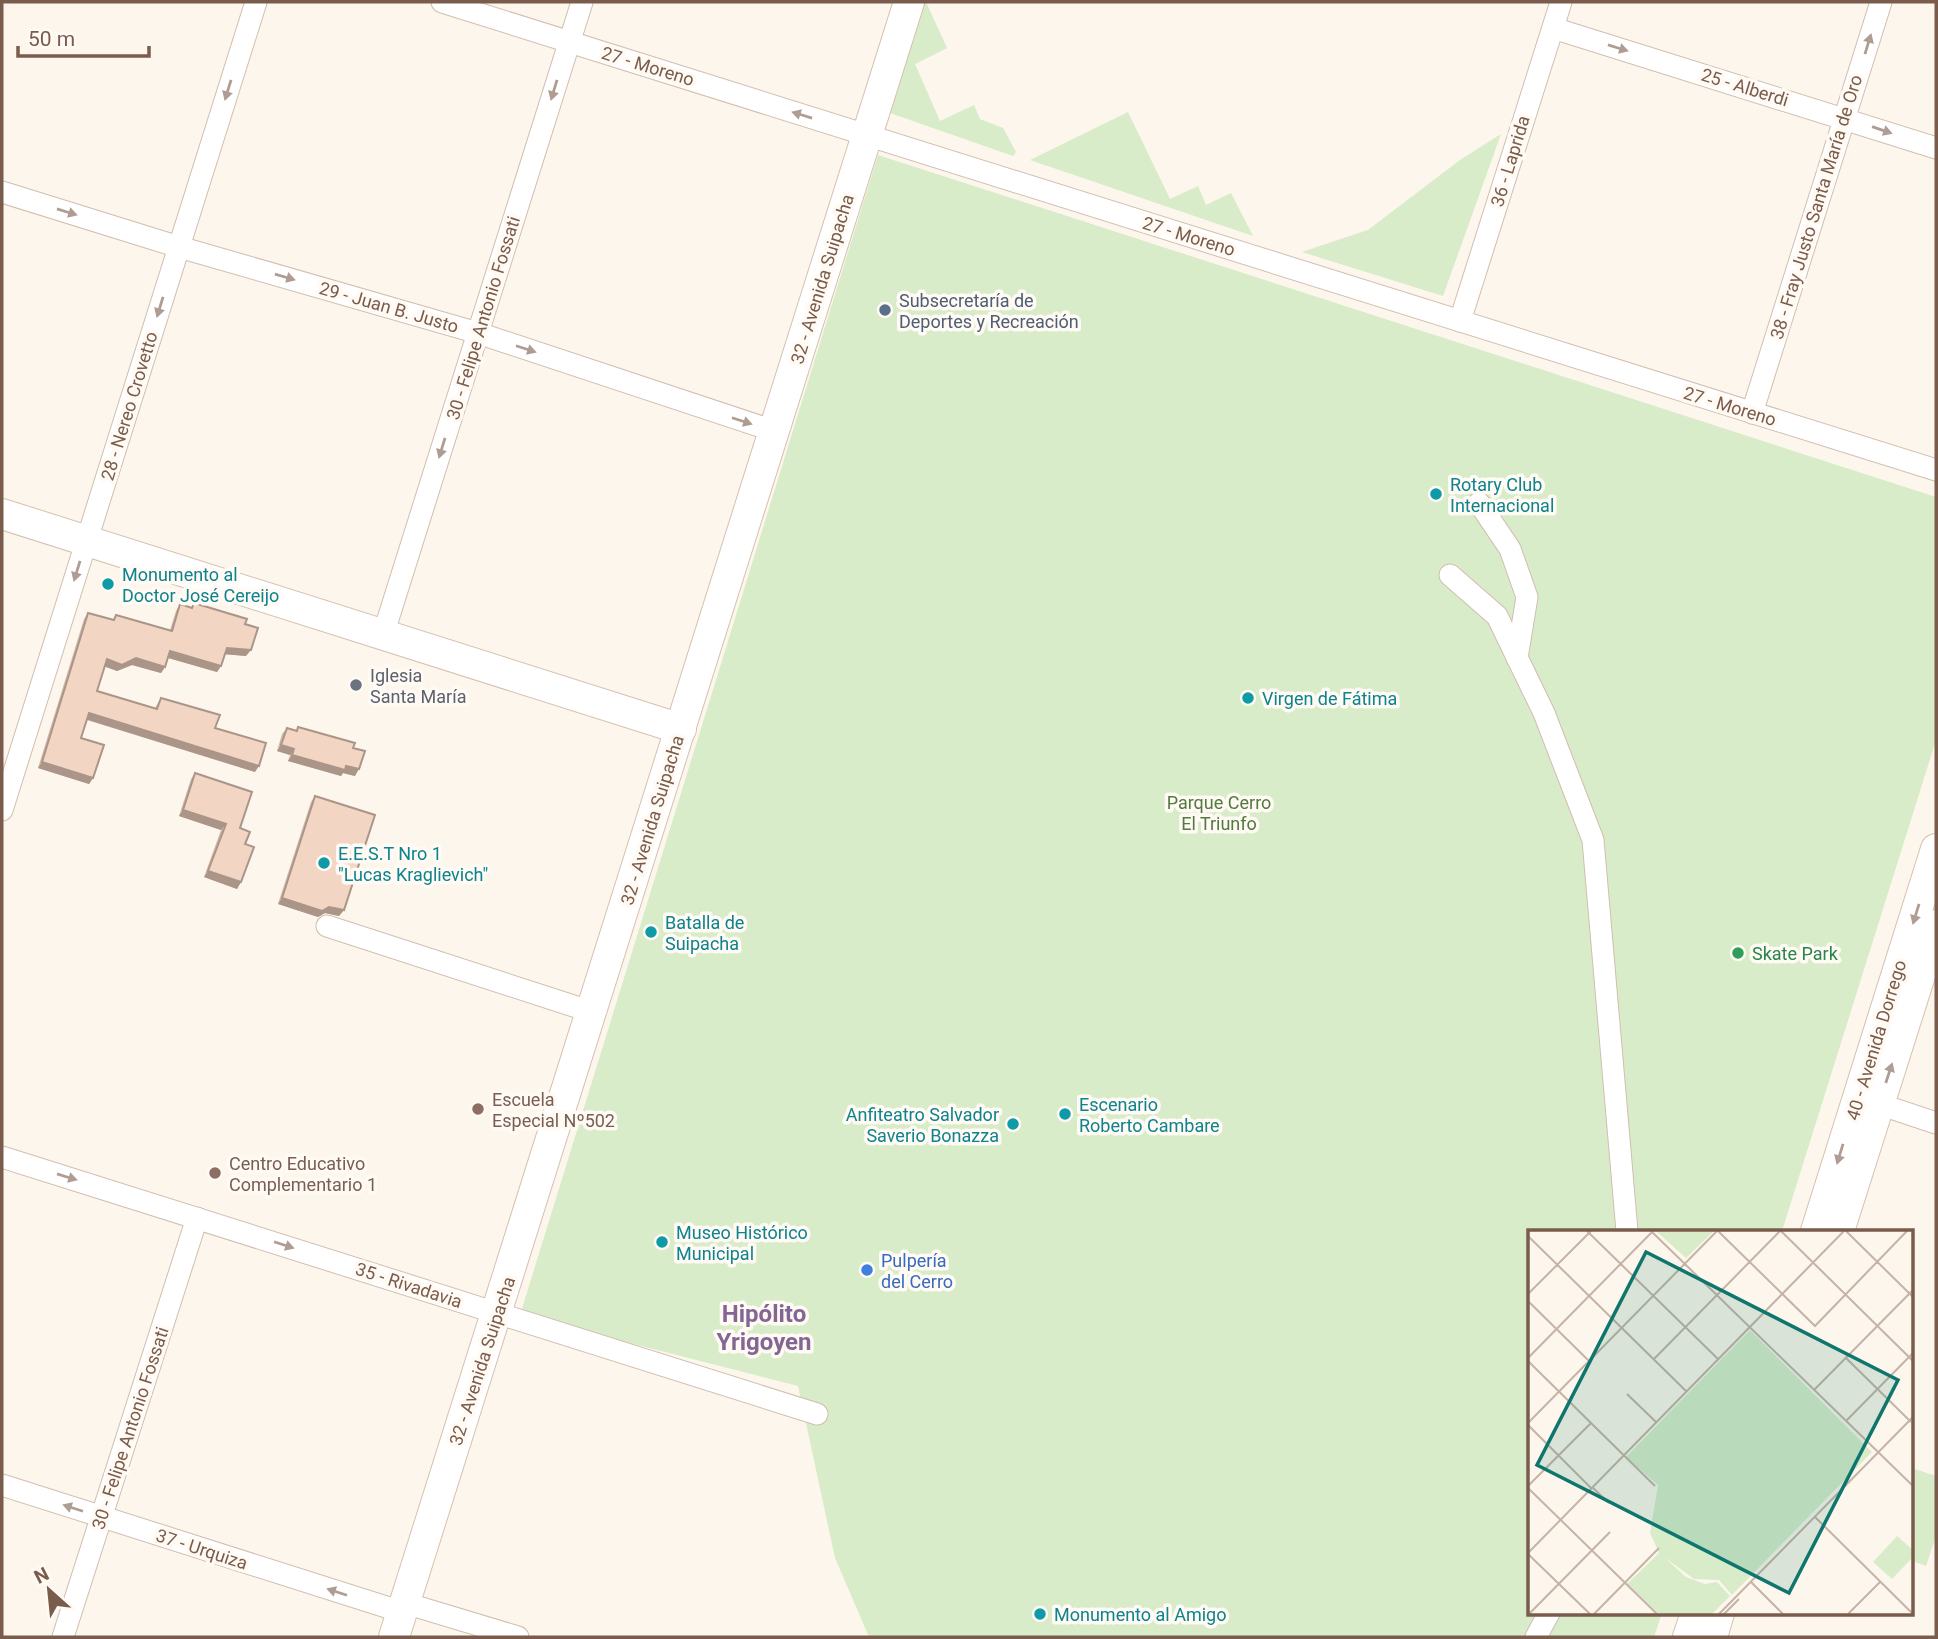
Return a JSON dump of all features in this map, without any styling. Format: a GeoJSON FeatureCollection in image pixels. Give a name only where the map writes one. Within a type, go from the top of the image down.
{"type":"FeatureCollection","features":[{"type":"Feature","properties":{"kind":"street","name":"28 - Nereo Crovetto"},"geometry":{"type":"LineString","coordinates":[[2,810],[256,2]]}},
{"type":"Feature","properties":{"kind":"street","name":"27 - Moreno"},"geometry":{"type":"LineString","coordinates":[[442,2],[1936,470]]}},
{"type":"Feature","properties":{"kind":"street","name":"30 - Felipe Antonio Fossati"},"geometry":{"type":"LineString","coordinates":[[383,635],[582,2]]}},
{"type":"Feature","properties":{"kind":"street","name":"32 - Avenida Suipacha"},"geometry":{"type":"LineString","coordinates":[[400,1618],[909,2]]}},
{"type":"Feature","properties":{"kind":"street","name":"36 - Laprida"},"geometry":{"type":"LineString","coordinates":[[1460,321],[1560,2]]}},
{"type":"Feature","properties":{"kind":"street","name":"38 - Fray Justo Santa María de Oro"},"geometry":{"type":"LineString","coordinates":[[1752,412],[1881,2]]}},
{"type":"Feature","properties":{"kind":"street","name":"25 - Alberdi"},"geometry":{"type":"LineString","coordinates":[[1553,28],[1936,148]]}},
{"type":"Feature","properties":{"kind":"street","name":"29 - Juan B. Justo"},"geometry":{"type":"LineString","coordinates":[[2,192],[179,247],[478,333],[774,431]]}},
{"type":"Feature","properties":{"kind":"street"},"geometry":{"type":"LineString","coordinates":[[1479,503],[1510,549],[1527,597],[1517,658]]}},
{"type":"Feature","properties":{"kind":"street"},"geometry":{"type":"LineString","coordinates":[[2,514],[681,729]]}},
{"type":"Feature","properties":{"kind":"street"},"geometry":{"type":"LineString","coordinates":[[1450,575],[1497,616],[1544,713],[1593,840],[1628,1230]]}},
{"type":"Feature","properties":{"kind":"street","name":"40 - Avenida Dorrego"},"geometry":{"type":"LineString","coordinates":[[1839,1230],[1869,1101],[1936,849]]}},
{"type":"Feature","properties":{"kind":"street","name":"40 - Avenida Dorrego"},"geometry":{"type":"LineString","coordinates":[[1816,1230],[1936,925]]}},
{"type":"Feature","properties":{"kind":"street"},"geometry":{"type":"LineString","coordinates":[[327,926],[592,1012]]}},
{"type":"Feature","properties":{"kind":"street"},"geometry":{"type":"LineString","coordinates":[[1869,1101],[1936,1123]]}},
{"type":"Feature","properties":{"kind":"street","name":"35 - Rivadavia"},"geometry":{"type":"LineString","coordinates":[[2,1157],[817,1413]]}},
{"type":"Feature","properties":{"kind":"street","name":"30 - Felipe Antonio Fossati"},"geometry":{"type":"LineString","coordinates":[[63,1637],[197,1218]]}},
{"type":"Feature","properties":{"kind":"street","name":"37 - Urquiza"},"geometry":{"type":"LineString","coordinates":[[2,1485],[400,1618],[518,1637]]}},
{"type":"Feature","properties":{"kind":"street"},"geometry":{"type":"LineString","coordinates":[[1536,1637],[1548,1614]]}},
{"type":"Feature","properties":{"kind":"street"},"geometry":{"type":"LineString","coordinates":[[1688,1637],[1696,1614]]}},
{"type":"Feature","properties":{"kind":"street"},"geometry":{"type":"LineString","coordinates":[[1712,1637],[1719,1614]]}},
{"type":"Feature","properties":{"kind":"green space"},"geometry":{"type":"Polygon","coordinates":[[[923,2],[926,2],[947,48],[915,64],[940,121],[974,105],[980,119],[1003,128],[1016,152],[1013,156],[890,113],[923,2]]]}},
{"type":"Feature","properties":{"kind":"green space"},"geometry":{"type":"Polygon","coordinates":[[[1128,112],[1170,199],[1198,186],[1206,205],[1231,193],[1253,236],[1030,160],[1128,112]]]}},
{"type":"Feature","properties":{"kind":"green space"},"geometry":{"type":"Polygon","coordinates":[[[1501,134],[1443,296],[1302,252],[1368,230],[1460,160],[1501,134]]]}},
{"type":"Feature","properties":{"kind":"green space","name":"Parque Cerro El Triunfo"},"geometry":{"type":"Polygon","coordinates":[[[878,155],[1936,497],[1936,740],[1782,1230],[1528,1230],[1528,1614],[1662,1614],[1654,1637],[869,1637],[835,1558],[798,1386],[520,1315],[878,155]]]}},
{"type":"Feature","properties":{"kind":"green space"},"geometry":{"type":"Polygon","coordinates":[[[1913,1468],[1936,1476],[1936,1536],[1926,1566],[1913,1561],[1913,1468]]]}},
{"type":"Feature","properties":{"kind":"building"},"geometry":{"type":"Polygon","coordinates":[[[194,603],[247,619],[245,624],[258,628],[251,650],[227,648],[221,666],[170,651],[165,667],[136,658],[122,665],[107,659],[97,691],[157,709],[161,698],[220,715],[215,728],[266,743],[259,766],[89,713],[81,738],[104,745],[93,778],[42,762],[88,613],[114,620],[116,615],[172,631],[180,604],[192,608],[194,603]]]}},
{"type":"Feature","properties":{"kind":"building"},"geometry":{"type":"Polygon","coordinates":[[[298,727],[355,743],[353,748],[365,751],[359,769],[346,766],[345,770],[292,755],[294,749],[281,745],[287,728],[297,731],[298,727]]]}},
{"type":"Feature","properties":{"kind":"building"},"geometry":{"type":"Polygon","coordinates":[[[195,773],[252,792],[240,828],[250,832],[245,844],[254,847],[241,882],[208,871],[226,824],[183,810],[195,773]]]}},
{"type":"Feature","properties":{"kind":"building","name":"E.E.S.T Nro 1 \"Lucas Kraglievich\""},"geometry":{"type":"Polygon","coordinates":[[[315,796],[375,815],[344,910],[329,907],[322,911],[282,898],[315,796]]]}},
{"type":"Feature","properties":{"kind":"place","name":"Subsecretaría de Deportes y Recreación"},"geometry":{"type":"Point","coordinates":[885,310]}},
{"type":"Feature","properties":{"kind":"place","name":"Rotary Club Internacional"},"geometry":{"type":"Point","coordinates":[1436,494]}},
{"type":"Feature","properties":{"kind":"place","name":"Monumento al Doctor José Cereijo"},"geometry":{"type":"Point","coordinates":[108,584]}},
{"type":"Feature","properties":{"kind":"place","name":"Iglesia Santa María"},"geometry":{"type":"Point","coordinates":[356,685]}},
{"type":"Feature","properties":{"kind":"place","name":"Virgen de Fátima"},"geometry":{"type":"Point","coordinates":[1248,698]}},
{"type":"Feature","properties":{"kind":"place","name":"E.E.S.T Nro 1 \"Lucas Kraglievich\""},"geometry":{"type":"Point","coordinates":[324,863]}},
{"type":"Feature","properties":{"kind":"place","name":"Batalla de Suipacha"},"geometry":{"type":"Point","coordinates":[651,932]}},
{"type":"Feature","properties":{"kind":"place","name":"Skate Park"},"geometry":{"type":"Point","coordinates":[1738,953]}},
{"type":"Feature","properties":{"kind":"place","name":"Escuela Especial Nº502"},"geometry":{"type":"Point","coordinates":[478,1109]}},
{"type":"Feature","properties":{"kind":"place","name":"Escenario Roberto Cambare"},"geometry":{"type":"Point","coordinates":[1065,1114]}},
{"type":"Feature","properties":{"kind":"place","name":"Anfiteatro Salvador Saverio Bonazza"},"geometry":{"type":"Point","coordinates":[1013,1124]}},
{"type":"Feature","properties":{"kind":"place","name":"Centro Educativo Complementario 1"},"geometry":{"type":"Point","coordinates":[215,1173]}},
{"type":"Feature","properties":{"kind":"place","name":"Museo Histórico Municipal"},"geometry":{"type":"Point","coordinates":[662,1242]}},
{"type":"Feature","properties":{"kind":"place","name":"Pulpería del Cerro"},"geometry":{"type":"Point","coordinates":[867,1270]}},
{"type":"Feature","properties":{"kind":"place","name":"Monumento al Amigo"},"geometry":{"type":"Point","coordinates":[1040,1614]}},
{"type":"Feature","properties":{"kind":"district","name":"Hipólito Yrigoyen"},"geometry":{"type":"Point","coordinates":[764,1328]}}]}
